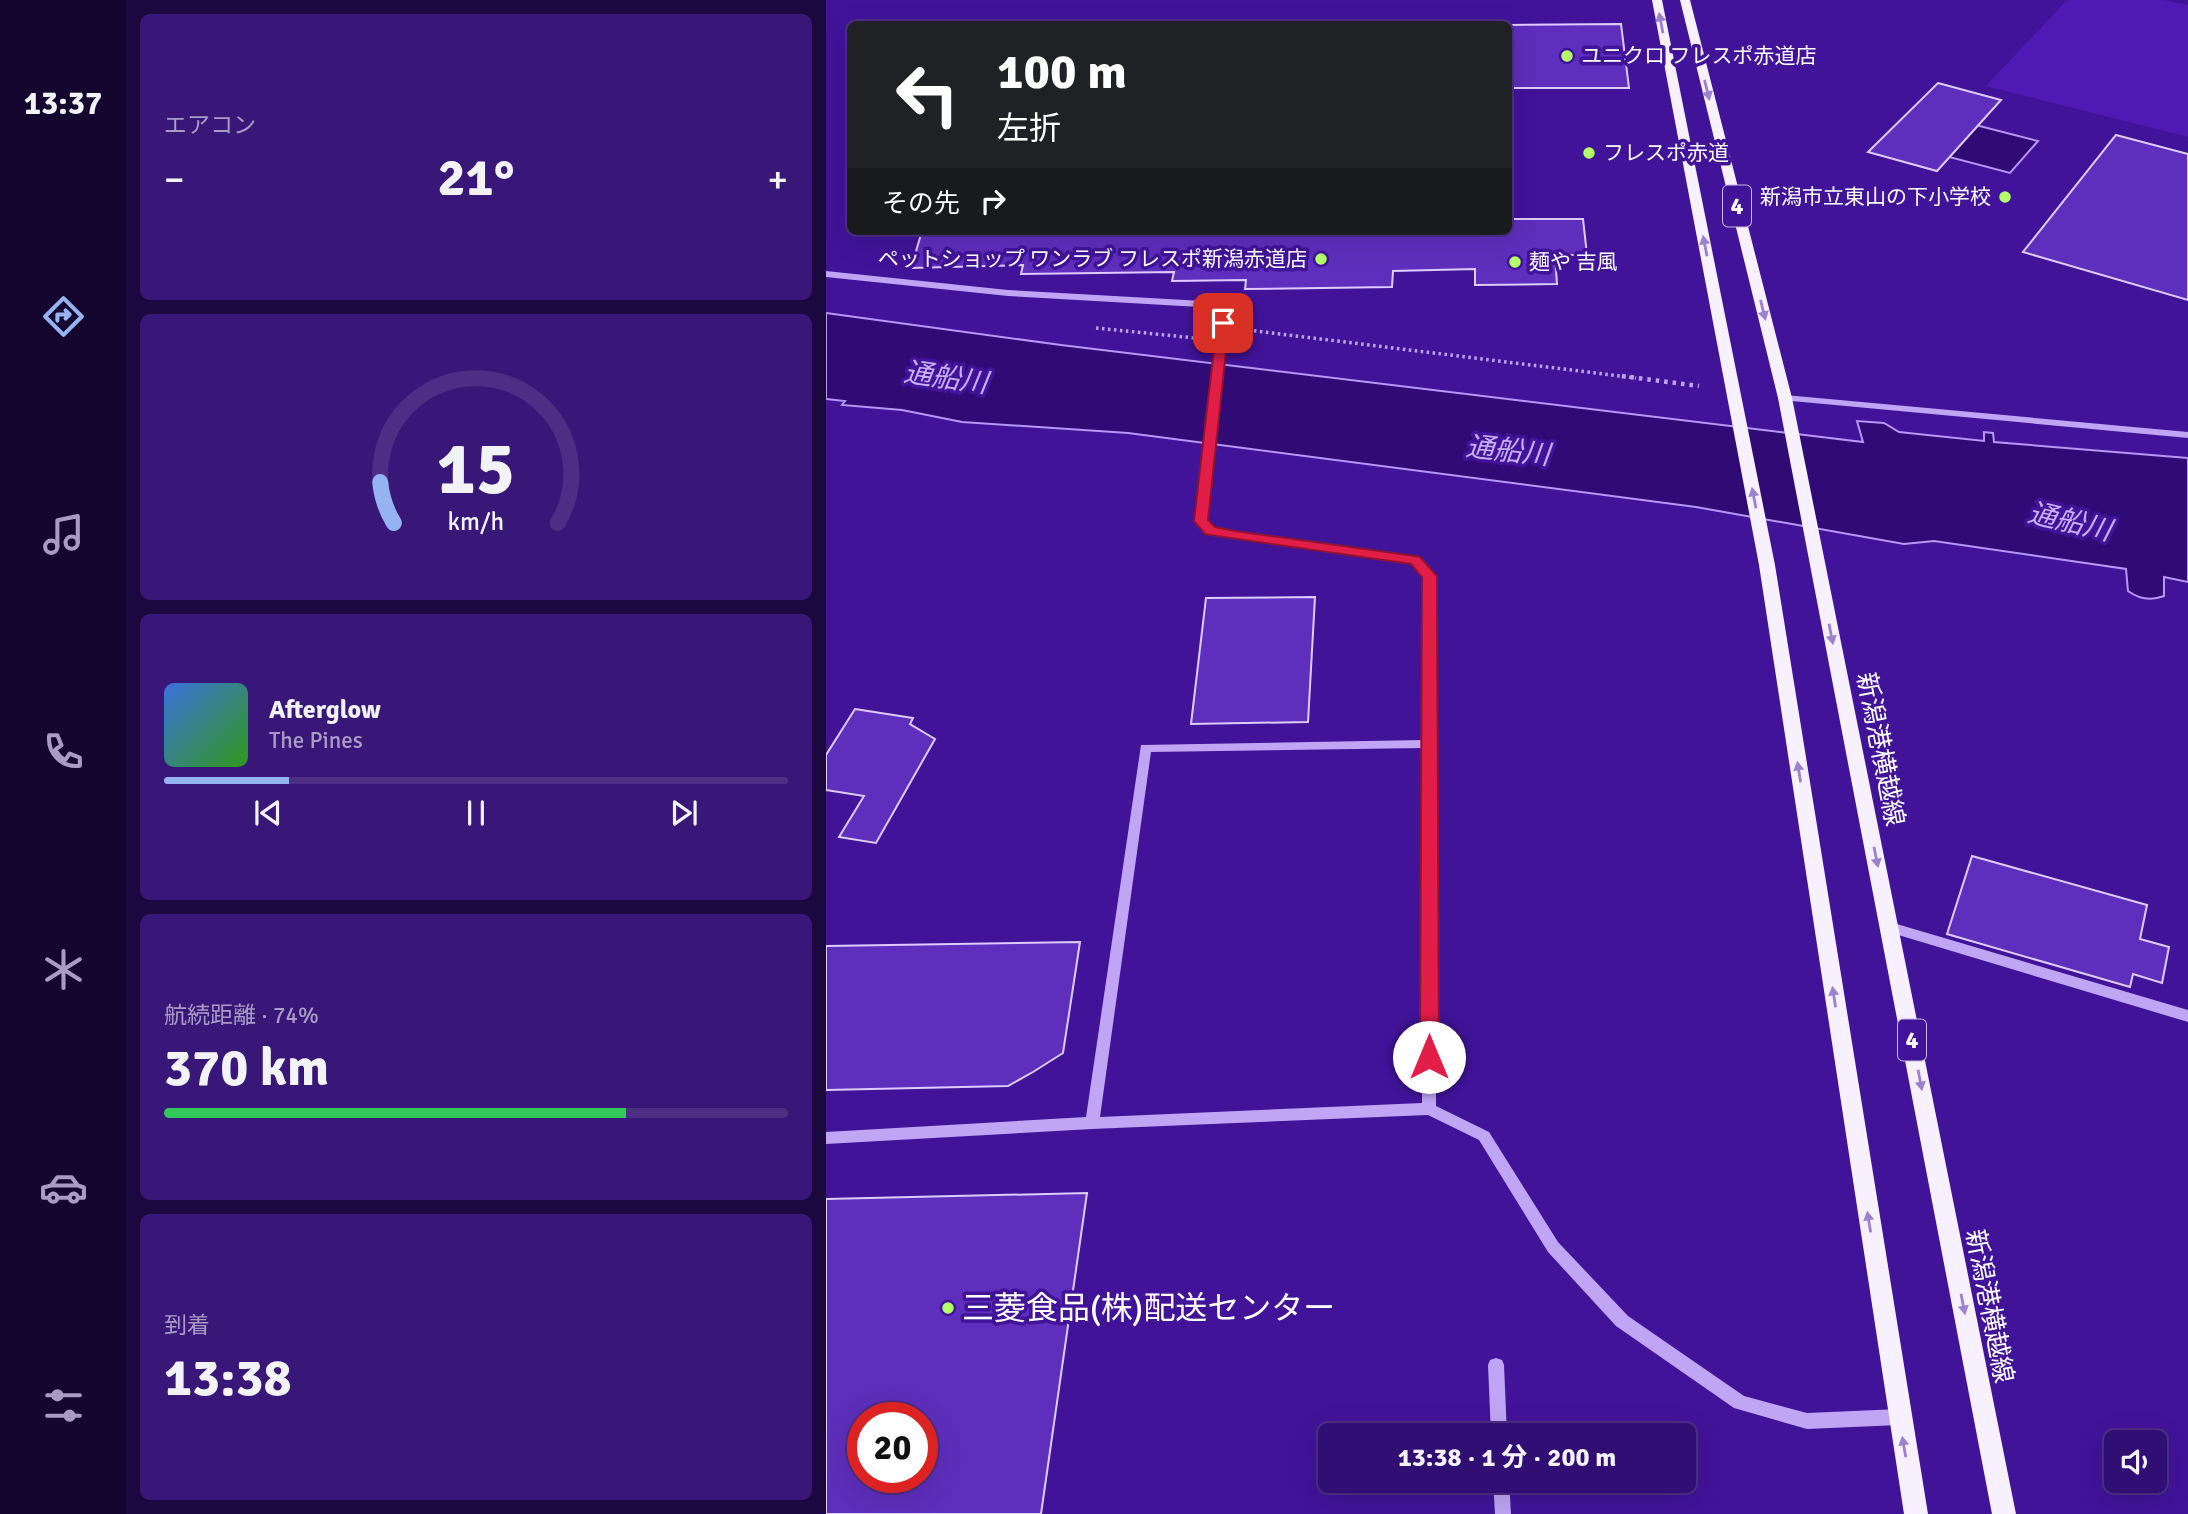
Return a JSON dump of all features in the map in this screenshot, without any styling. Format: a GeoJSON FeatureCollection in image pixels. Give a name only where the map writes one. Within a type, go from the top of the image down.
{"type":"FeatureCollection","features":[{"type":"Feature","properties":{"kind":"main road","name":"4"},"geometry":{"type":"LineString","coordinates":[[1657,0],[1766,565],[1916,1514]]}},
{"type":"Feature","properties":{"kind":"main road","name":"新潟港横越線"},"geometry":{"type":"LineString","coordinates":[[1685,0],[1786,405],[2004,1514]]}},
{"type":"Feature","properties":{"kind":"street"},"geometry":{"type":"LineString","coordinates":[[826,274],[1008,293],[1221,305],[1223,323],[1201,521],[1210,531],[1415,560],[1429,576],[1429,1109]]}},
{"type":"Feature","properties":{"kind":"street"},"geometry":{"type":"LineString","coordinates":[[1786,405],[2188,435]]}},
{"type":"Feature","properties":{"kind":"street"},"geometry":{"type":"LineString","coordinates":[[1091,1123],[1144,748],[1429,744]]}},
{"type":"Feature","properties":{"kind":"street"},"geometry":{"type":"LineString","coordinates":[[1890,927],[2188,1016]]}},
{"type":"Feature","properties":{"kind":"street"},"geometry":{"type":"LineString","coordinates":[[826,1138],[1091,1123],[1429,1109],[1484,1136],[1553,1247],[1622,1321],[1740,1403],[1807,1421],[1899,1417]]}},
{"type":"Feature","properties":{"kind":"street"},"geometry":{"type":"LineString","coordinates":[[1496,1365],[1498,1423]]}},
{"type":"Feature","properties":{"kind":"street"},"geometry":{"type":"LineString","coordinates":[[1502,1493],[1503,1514]]}},
{"type":"Feature","properties":{"kind":"path"},"geometry":{"type":"LineString","coordinates":[[1090,327],[1200,339]]}},
{"type":"Feature","properties":{"kind":"path"},"geometry":{"type":"LineString","coordinates":[[1240,331],[1254,329],[1699,386]]}},
{"type":"Feature","properties":{"kind":"shaded area"},"geometry":{"type":"Polygon","coordinates":[[[2067,0],[2164,0],[2188,5],[2188,137],[1986,86],[2067,0]]]}},
{"type":"Feature","properties":{"kind":"water"},"geometry":{"type":"Polygon","coordinates":[[[1925,112],[2038,141],[2010,173],[1896,143],[1925,112]]]}},
{"type":"Feature","properties":{"kind":"water","name":"通船川"},"geometry":{"type":"Polygon","coordinates":[[[826,313],[1061,345],[1863,442],[1857,421],[1884,423],[1899,432],[1984,441],[1984,432],[1993,433],[1994,442],[2188,458],[2188,582],[2164,577],[2164,596],[2145,598],[2128,591],[2126,569],[1934,541],[1904,544],[1696,507],[1128,433],[962,422],[902,410],[842,405],[845,401],[826,399],[826,313]]]}},
{"type":"Feature","properties":{"kind":"building","name":"ユニクロ フレスポ赤道店"},"geometry":{"type":"Polygon","coordinates":[[[1621,24],[1629,88],[1512,88],[1512,25],[1621,24]]]}},
{"type":"Feature","properties":{"kind":"building"},"geometry":{"type":"Polygon","coordinates":[[[1938,83],[2001,100],[1937,171],[1868,152],[1938,83]]]}},
{"type":"Feature","properties":{"kind":"building"},"geometry":{"type":"Polygon","coordinates":[[[2116,135],[2188,154],[2188,300],[2023,252],[2116,135]]]}},
{"type":"Feature","properties":{"kind":"building"},"geometry":{"type":"Polygon","coordinates":[[[1512,219],[1583,219],[1587,255],[1555,255],[1557,284],[1475,285],[1475,269],[1393,271],[1392,287],[1245,289],[1246,280],[1172,281],[1174,272],[1021,274],[1023,265],[911,268],[921,235],[1512,235],[1512,219]]]}},
{"type":"Feature","properties":{"kind":"building"},"geometry":{"type":"Polygon","coordinates":[[[1315,597],[1308,722],[1191,724],[1206,598],[1315,597]]]}},
{"type":"Feature","properties":{"kind":"building"},"geometry":{"type":"Polygon","coordinates":[[[855,709],[913,718],[910,724],[935,739],[876,843],[839,837],[864,796],[826,790],[826,755],[855,709]]]}},
{"type":"Feature","properties":{"kind":"building"},"geometry":{"type":"Polygon","coordinates":[[[1972,856],[2147,905],[2140,939],[2169,947],[2162,983],[2133,974],[2130,987],[1947,934],[1972,856]]]}},
{"type":"Feature","properties":{"kind":"building"},"geometry":{"type":"Polygon","coordinates":[[[1080,942],[1063,1053],[1033,1072],[1008,1086],[826,1090],[826,946],[1080,942]]]}},
{"type":"Feature","properties":{"kind":"building","name":"三菱食品(株)配送センター"},"geometry":{"type":"Polygon","coordinates":[[[1087,1193],[1041,1514],[826,1514],[826,1199],[1087,1193]]]}},
{"type":"Feature","properties":{"kind":"place","name":"ユニクロ フレスポ赤道店"},"geometry":{"type":"Point","coordinates":[1567,56]}},
{"type":"Feature","properties":{"kind":"place","name":"フレスポ赤道"},"geometry":{"type":"Point","coordinates":[1589,153]}},
{"type":"Feature","properties":{"kind":"place","name":"新潟市立東山の下小学校"},"geometry":{"type":"Point","coordinates":[2005,197]}},
{"type":"Feature","properties":{"kind":"place","name":"ペットショップ ワンラブ フレスポ新潟赤道店"},"geometry":{"type":"Point","coordinates":[1321,259]}},
{"type":"Feature","properties":{"kind":"place","name":"麺や 吉風"},"geometry":{"type":"Point","coordinates":[1515,262]}},
{"type":"Feature","properties":{"kind":"place","name":"三菱食品(株)配送センター"},"geometry":{"type":"Point","coordinates":[948,1308]}},
{"type":"Feature","properties":{"kind":"route"},"geometry":{"type":"LineString","coordinates":[[1223,323],[1201,521],[1210,531],[1235,536],[1415,560],[1429,576],[1429,1057]]}}]}
